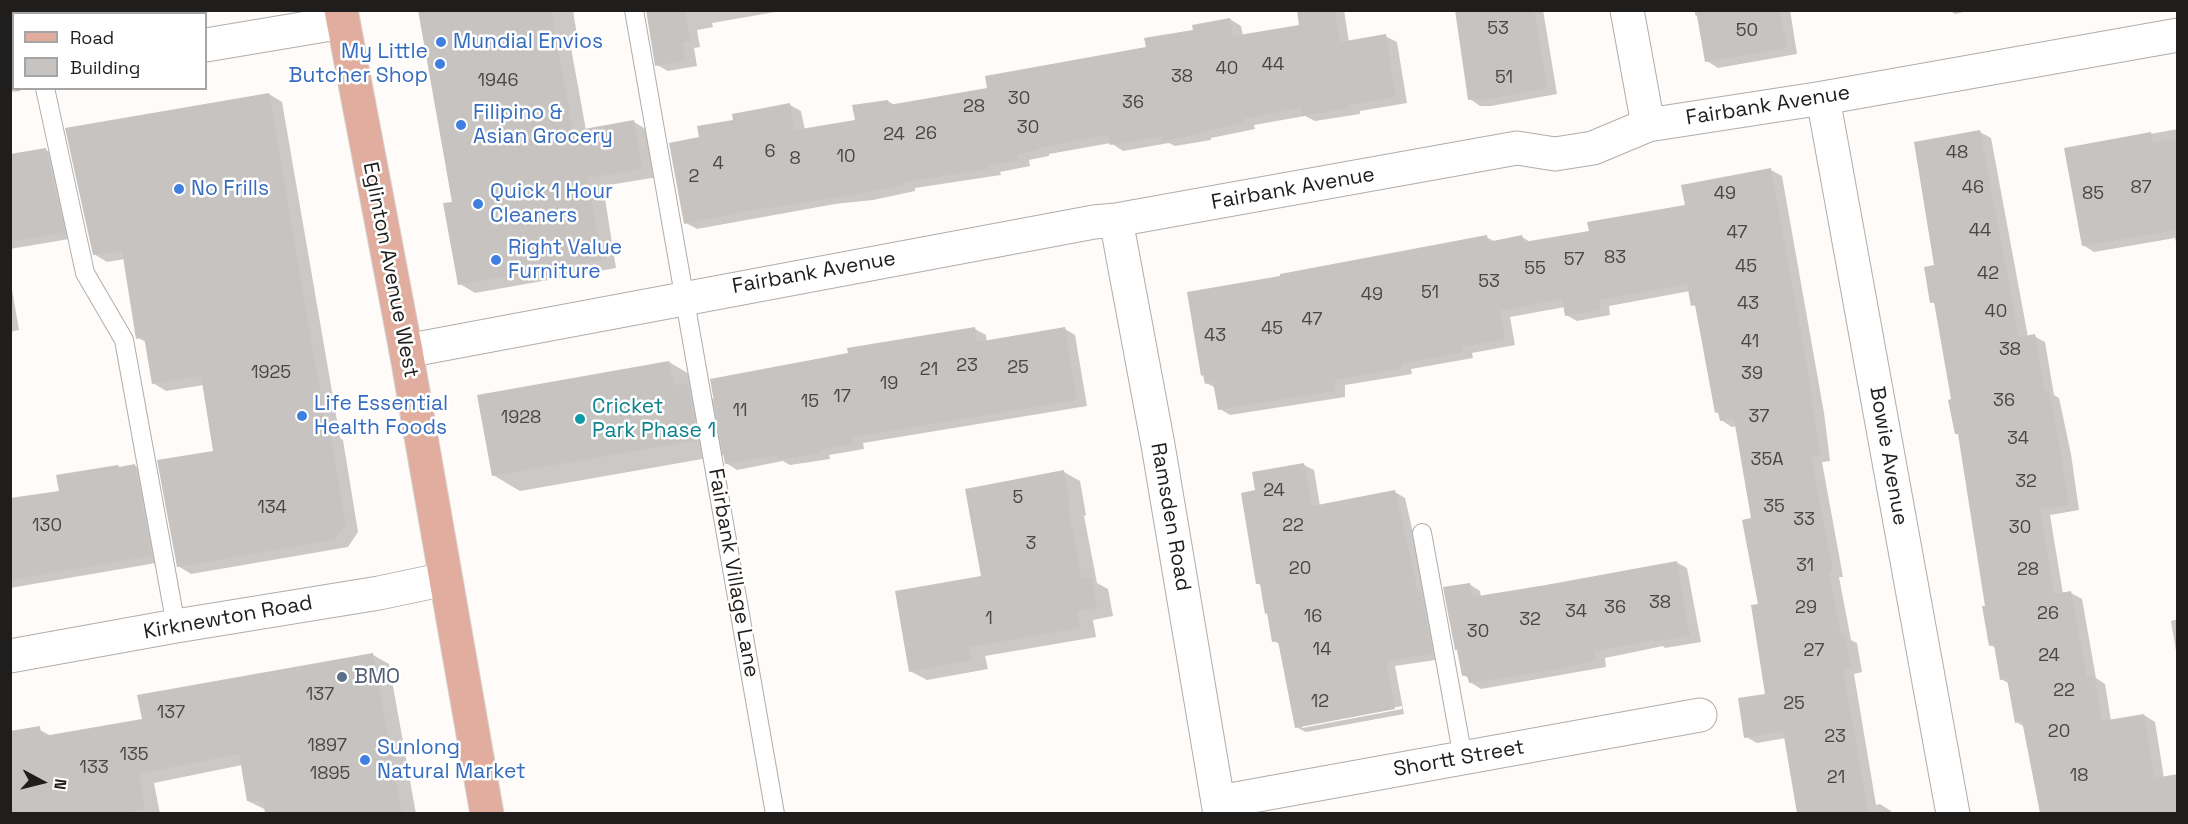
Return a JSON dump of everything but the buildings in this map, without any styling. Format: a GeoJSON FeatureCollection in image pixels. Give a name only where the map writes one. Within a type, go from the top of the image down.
{"type":"FeatureCollection","features":[{"type":"Feature","properties":{"kind":"main road","name":"Eglinton Avenue West"},"geometry":{"type":"LineString","coordinates":[[342,16],[406,351],[487,813]]}},
{"type":"Feature","properties":{"kind":"street"},"geometry":{"type":"LineString","coordinates":[[1627,10],[1648,125]]}},
{"type":"Feature","properties":{"kind":"street"},"geometry":{"type":"LineString","coordinates":[[207,45],[342,16]]}},
{"type":"Feature","properties":{"kind":"street","name":"Fairbank Avenue"},"geometry":{"type":"LineString","coordinates":[[406,351],[1094,222],[1116,220],[1517,148],[1555,154],[1593,148],[1648,125],[1823,98],[2178,35]]}},
{"type":"Feature","properties":{"kind":"street","name":"Bowie Avenue"},"geometry":{"type":"LineString","coordinates":[[1823,98],[1953,813]]}},
{"type":"Feature","properties":{"kind":"street","name":"Ramsden Road"},"geometry":{"type":"LineString","coordinates":[[1116,220],[1158,446],[1220,808]]}},
{"type":"Feature","properties":{"kind":"street","name":"Kirknewton Road"},"geometry":{"type":"LineString","coordinates":[[10,656],[445,579]]}},
{"type":"Feature","properties":{"kind":"street","name":"Shortt Street"},"geometry":{"type":"LineString","coordinates":[[1220,808],[1463,758],[1700,716]]}},
{"type":"Feature","properties":{"kind":"lane","name":"Fairbank Village Lane"},"geometry":{"type":"LineString","coordinates":[[634,10],[775,813]]}},
{"type":"Feature","properties":{"kind":"lane"},"geometry":{"type":"LineString","coordinates":[[45,90],[85,273],[124,340],[176,626]]}},
{"type":"Feature","properties":{"kind":"lane"},"geometry":{"type":"LineString","coordinates":[[1422,533],[1463,758]]}},
{"type":"Feature","properties":{"kind":"place","name":"Mundial Envios"},"geometry":{"type":"Point","coordinates":[441,42]}},
{"type":"Feature","properties":{"kind":"place","name":"My Little Butcher Shop"},"geometry":{"type":"Point","coordinates":[440,64]}},
{"type":"Feature","properties":{"kind":"place","name":"Filipino & Asian Grocery"},"geometry":{"type":"Point","coordinates":[461,125]}},
{"type":"Feature","properties":{"kind":"place","name":"No Frills"},"geometry":{"type":"Point","coordinates":[179,189]}},
{"type":"Feature","properties":{"kind":"place","name":"Quick 1 Hour Cleaners"},"geometry":{"type":"Point","coordinates":[478,204]}},
{"type":"Feature","properties":{"kind":"place","name":"Right Value Furniture"},"geometry":{"type":"Point","coordinates":[496,260]}},
{"type":"Feature","properties":{"kind":"place","name":"Life Essential Health Foods"},"geometry":{"type":"Point","coordinates":[302,416]}},
{"type":"Feature","properties":{"kind":"place","name":"Cricket Park Phase 1"},"geometry":{"type":"Point","coordinates":[580,419]}},
{"type":"Feature","properties":{"kind":"place","name":"BMO"},"geometry":{"type":"Point","coordinates":[342,677]}},
{"type":"Feature","properties":{"kind":"place","name":"Sunlong Natural Market"},"geometry":{"type":"Point","coordinates":[365,760]}}]}
